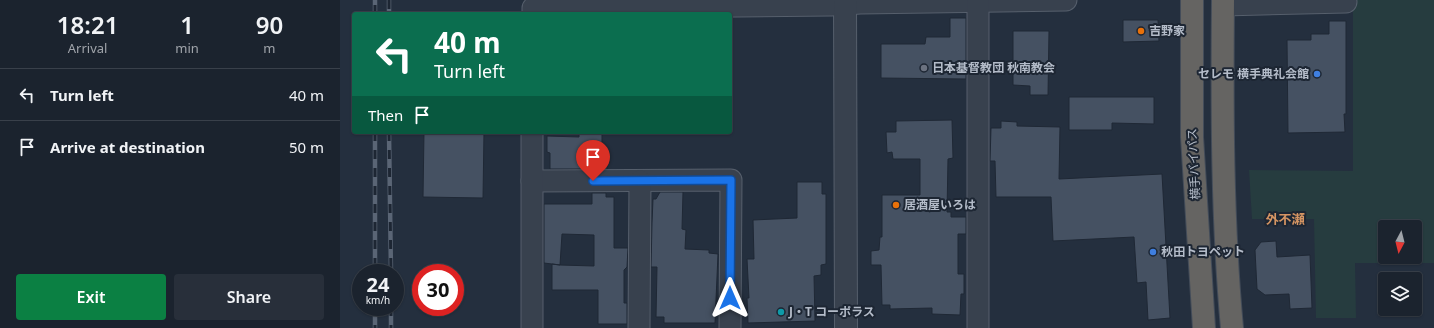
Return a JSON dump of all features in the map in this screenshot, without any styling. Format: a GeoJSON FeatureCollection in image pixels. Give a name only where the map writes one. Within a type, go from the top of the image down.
{"type":"FeatureCollection","features":[{"type":"Feature","properties":{"kind":"highway","name":"横手バイパス"},"geometry":{"type":"LineString","coordinates":[[1192,0],[1192,137],[1204,328]]}},
{"type":"Feature","properties":{"kind":"highway"},"geometry":{"type":"LineString","coordinates":[[1223,3],[1223,139],[1228,285],[1232,328]]}},
{"type":"Feature","properties":{"kind":"street"},"geometry":{"type":"LineString","coordinates":[[533,12],[533,8],[845,2],[1066,0]]}},
{"type":"Feature","properties":{"kind":"street"},"geometry":{"type":"LineString","coordinates":[[978,1],[978,328]]}},
{"type":"Feature","properties":{"kind":"street"},"geometry":{"type":"LineString","coordinates":[[845,2],[846,328]]}},
{"type":"Feature","properties":{"kind":"street"},"geometry":{"type":"LineString","coordinates":[[1223,3],[1346,2]]}},
{"type":"Feature","properties":{"kind":"street"},"geometry":{"type":"LineString","coordinates":[[532,134],[532,328]]}},
{"type":"Feature","properties":{"kind":"street"},"geometry":{"type":"LineString","coordinates":[[532,181],[731,180],[730,328]]}},
{"type":"Feature","properties":{"kind":"street"},"geometry":{"type":"LineString","coordinates":[[638,328],[640,181]]}},
{"type":"Feature","properties":{"kind":"green space"},"geometry":{"type":"Polygon","coordinates":[[[1353,0],[1434,0],[1434,263],[1422,263],[1422,220],[1378,220],[1378,263],[1355,263],[1356,318],[1316,318],[1314,219],[1252,219],[1249,170],[1353,171],[1353,0]]]}},
{"type":"Feature","properties":{"kind":"building","name":"日本基督教団 秋南教会"},"geometry":{"type":"Polygon","coordinates":[[[950,18],[966,18],[966,79],[881,78],[881,44],[925,44],[926,37],[950,37],[950,18]]]}},
{"type":"Feature","properties":{"kind":"building","name":"吉野家"},"geometry":{"type":"Polygon","coordinates":[[[1123,20],[1158,20],[1159,41],[1123,42],[1123,20]]]}},
{"type":"Feature","properties":{"kind":"building","name":"セレモ 横手典礼会館"},"geometry":{"type":"Polygon","coordinates":[[[1329,21],[1346,21],[1345,132],[1288,133],[1287,40],[1311,40],[1311,34],[1329,34],[1329,21]]]}},
{"type":"Feature","properties":{"kind":"building"},"geometry":{"type":"Polygon","coordinates":[[[1013,31],[1049,31],[1048,95],[1030,95],[1030,86],[1013,85],[1013,31]]]}},
{"type":"Feature","properties":{"kind":"building"},"geometry":{"type":"Polygon","coordinates":[[[1069,97],[1154,97],[1154,124],[1112,123],[1112,130],[1069,130],[1069,97]]]}},
{"type":"Feature","properties":{"kind":"building"},"geometry":{"type":"Polygon","coordinates":[[[952,120],[953,158],[948,159],[947,212],[951,212],[951,217],[966,217],[966,234],[958,234],[958,274],[964,274],[964,294],[961,294],[960,315],[932,314],[932,308],[890,309],[890,305],[882,305],[881,265],[871,265],[871,251],[879,250],[880,237],[882,237],[882,195],[920,195],[920,159],[893,159],[892,152],[887,153],[886,132],[896,132],[896,121],[952,120]]]}},
{"type":"Feature","properties":{"kind":"building","name":"秋田トヨペット"},"geometry":{"type":"Polygon","coordinates":[[[1001,121],[1017,122],[1017,126],[1060,127],[1059,179],[1162,174],[1170,318],[1148,320],[1146,282],[1137,283],[1134,237],[1053,241],[1051,197],[996,197],[995,161],[990,161],[991,128],[1001,128],[1001,121]]]}},
{"type":"Feature","properties":{"kind":"building"},"geometry":{"type":"Polygon","coordinates":[[[424,134],[484,134],[483,198],[423,197],[424,134]]]}},
{"type":"Feature","properties":{"kind":"building"},"geometry":{"type":"Polygon","coordinates":[[[579,134],[602,134],[602,143],[607,158],[607,169],[550,169],[550,153],[547,152],[547,136],[579,137],[579,134]]]}},
{"type":"Feature","properties":{"kind":"building"},"geometry":{"type":"Polygon","coordinates":[[[797,182],[822,182],[822,194],[826,194],[826,264],[821,265],[821,275],[814,276],[815,321],[748,323],[747,298],[749,298],[747,259],[754,259],[753,220],[797,218],[797,182]]]}},
{"type":"Feature","properties":{"kind":"building"},"geometry":{"type":"Polygon","coordinates":[[[660,192],[683,192],[682,229],[686,230],[685,249],[709,250],[709,253],[718,254],[715,323],[664,323],[664,317],[656,317],[657,267],[651,267],[652,223],[653,199],[656,199],[660,192]]]}},
{"type":"Feature","properties":{"kind":"building"},"geometry":{"type":"Polygon","coordinates":[[[592,193],[606,193],[606,197],[614,197],[614,248],[628,248],[627,267],[624,270],[624,303],[627,303],[627,324],[598,324],[598,290],[552,290],[552,264],[544,263],[544,204],[592,204],[592,193]],[[562,234],[560,265],[594,266],[594,235],[562,234]]]}},
{"type":"Feature","properties":{"kind":"building"},"geometry":{"type":"Polygon","coordinates":[[[1276,241],[1277,257],[1310,255],[1312,308],[1290,309],[1289,294],[1265,295],[1257,289],[1255,250],[1261,242],[1276,241]]]}},
{"type":"Feature","properties":{"kind":"railway"},"geometry":{"type":"LineString","coordinates":[[375,0],[375,12]]}},
{"type":"Feature","properties":{"kind":"railway"},"geometry":{"type":"LineString","coordinates":[[389,0],[389,12]]}},
{"type":"Feature","properties":{"kind":"railway"},"geometry":{"type":"LineString","coordinates":[[375,134],[375,264]]}},
{"type":"Feature","properties":{"kind":"railway"},"geometry":{"type":"LineString","coordinates":[[389,134],[391,264]]}},
{"type":"Feature","properties":{"kind":"railway"},"geometry":{"type":"LineString","coordinates":[[375,316],[375,328]]}},
{"type":"Feature","properties":{"kind":"railway"},"geometry":{"type":"LineString","coordinates":[[391,316],[391,328]]}},
{"type":"Feature","properties":{"kind":"place","name":"吉野家"},"geometry":{"type":"Point","coordinates":[1141,31]}},
{"type":"Feature","properties":{"kind":"place","name":"日本基督教団 秋南教会"},"geometry":{"type":"Point","coordinates":[924,68]}},
{"type":"Feature","properties":{"kind":"place","name":"セレモ 横手典礼会館"},"geometry":{"type":"Point","coordinates":[1317,74]}},
{"type":"Feature","properties":{"kind":"place","name":"居酒屋いろは"},"geometry":{"type":"Point","coordinates":[896,205]}},
{"type":"Feature","properties":{"kind":"place","name":"秋田トヨペット"},"geometry":{"type":"Point","coordinates":[1153,252]}},
{"type":"Feature","properties":{"kind":"place","name":"J・T コーポラス"},"geometry":{"type":"Point","coordinates":[781,312]}},
{"type":"Feature","properties":{"kind":"district","name":"外不瀬"},"geometry":{"type":"Point","coordinates":[1285,219]}},
{"type":"Feature","properties":{"kind":"route"},"geometry":{"type":"LineString","coordinates":[[593,181],[731,180],[730,298]]}}]}
